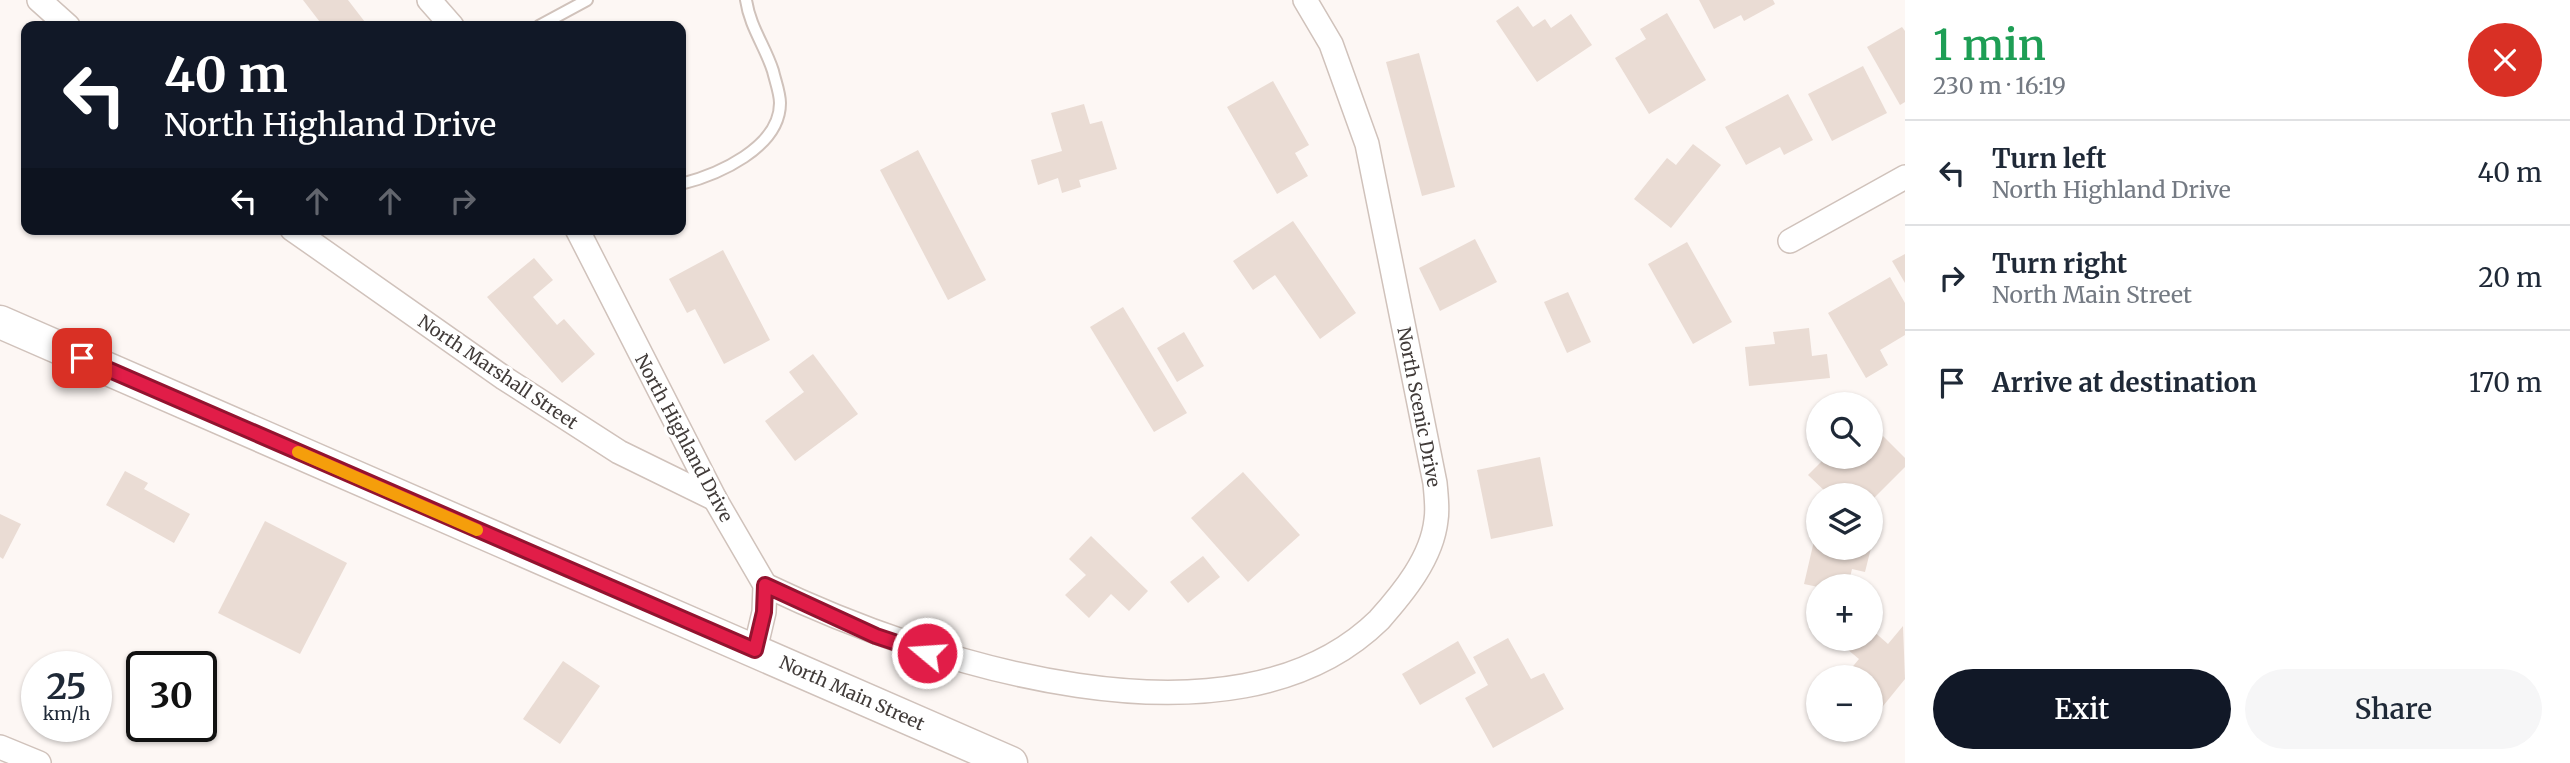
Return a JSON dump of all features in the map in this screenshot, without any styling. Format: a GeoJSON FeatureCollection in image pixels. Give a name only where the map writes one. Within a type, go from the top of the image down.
{"type":"FeatureCollection","features":[{"type":"Feature","properties":{"kind":"main road","name":"North Main Street"},"geometry":{"type":"LineString","coordinates":[[0,322],[1011,763]]}},
{"type":"Feature","properties":{"kind":"street"},"geometry":{"type":"LineString","coordinates":[[39,0],[62,21]]}},
{"type":"Feature","properties":{"kind":"street"},"geometry":{"type":"LineString","coordinates":[[429,0],[448,21]]}},
{"type":"Feature","properties":{"kind":"street","name":"North Scenic Drive"},"geometry":{"type":"LineString","coordinates":[[765,585],[876,636],[977,670],[1060,690],[1129,701],[1206,699],[1280,685],[1338,654],[1368,631],[1414,576],[1428,548],[1436,521],[1435,483],[1367,144],[1331,44],[1305,0]]}},
{"type":"Feature","properties":{"kind":"street"},"geometry":{"type":"LineString","coordinates":[[1790,241],[1905,177]]}},
{"type":"Feature","properties":{"kind":"street","name":"North Marshall Street"},"geometry":{"type":"LineString","coordinates":[[301,235],[504,378],[619,452],[715,499]]}},
{"type":"Feature","properties":{"kind":"street","name":"North Highland Drive"},"geometry":{"type":"LineString","coordinates":[[580,235],[715,499],[765,585]]}},
{"type":"Feature","properties":{"kind":"street"},"geometry":{"type":"LineString","coordinates":[[755,650],[764,612],[765,585]]}},
{"type":"Feature","properties":{"kind":"street"},"geometry":{"type":"LineString","coordinates":[[0,747],[38,763]]}},
{"type":"Feature","properties":{"kind":"lane"},"geometry":{"type":"LineString","coordinates":[[548,21],[587,0]]}},
{"type":"Feature","properties":{"kind":"lane"},"geometry":{"type":"LineString","coordinates":[[686,183],[703,178],[745,156],[772,131],[780,104],[772,68],[749,21],[746,0]]}},
{"type":"Feature","properties":{"kind":"building"},"geometry":{"type":"Polygon","coordinates":[[[303,0],[348,0],[364,21],[319,21],[303,0]]]}},
{"type":"Feature","properties":{"kind":"building"},"geometry":{"type":"Polygon","coordinates":[[[1699,0],[1773,0],[1775,4],[1744,21],[1741,15],[1714,29],[1699,0]]]}},
{"type":"Feature","properties":{"kind":"building"},"geometry":{"type":"Polygon","coordinates":[[[1518,6],[1533,27],[1545,19],[1551,28],[1571,14],[1592,45],[1537,82],[1496,21],[1518,6]]]}},
{"type":"Feature","properties":{"kind":"building"},"geometry":{"type":"Polygon","coordinates":[[[1667,13],[1706,80],[1649,114],[1615,58],[1646,39],[1640,29],[1667,13]]]}},
{"type":"Feature","properties":{"kind":"building"},"geometry":{"type":"Polygon","coordinates":[[[1902,27],[1905,31],[1905,102],[1900,105],[1867,47],[1902,27]]]}},
{"type":"Feature","properties":{"kind":"building"},"geometry":{"type":"Polygon","coordinates":[[[1419,53],[1455,187],[1422,196],[1386,62],[1419,53]]]}},
{"type":"Feature","properties":{"kind":"building"},"geometry":{"type":"Polygon","coordinates":[[[1863,66],[1887,113],[1832,141],[1808,94],[1863,66]]]}},
{"type":"Feature","properties":{"kind":"building"},"geometry":{"type":"Polygon","coordinates":[[[1273,81],[1309,145],[1295,153],[1308,176],[1277,194],[1227,107],[1273,81]]]}},
{"type":"Feature","properties":{"kind":"building"},"geometry":{"type":"Polygon","coordinates":[[[1788,94],[1813,140],[1784,155],[1780,147],[1746,165],[1725,127],[1788,94]]]}},
{"type":"Feature","properties":{"kind":"building"},"geometry":{"type":"Polygon","coordinates":[[[1084,104],[1090,124],[1102,121],[1117,169],[1079,180],[1081,187],[1062,193],[1058,178],[1038,185],[1031,160],[1062,151],[1051,113],[1084,104]]]}},
{"type":"Feature","properties":{"kind":"building"},"geometry":{"type":"Polygon","coordinates":[[[1693,144],[1721,165],[1671,228],[1634,199],[1667,158],[1676,165],[1693,144]]]}},
{"type":"Feature","properties":{"kind":"building"},"geometry":{"type":"Polygon","coordinates":[[[918,150],[986,280],[948,300],[880,170],[918,150]]]}},
{"type":"Feature","properties":{"kind":"building"},"geometry":{"type":"Polygon","coordinates":[[[1293,221],[1356,313],[1320,339],[1275,275],[1253,290],[1233,261],[1293,221]]]}},
{"type":"Feature","properties":{"kind":"building"},"geometry":{"type":"Polygon","coordinates":[[[1475,239],[1497,282],[1440,311],[1419,268],[1475,239]]]}},
{"type":"Feature","properties":{"kind":"building"},"geometry":{"type":"Polygon","coordinates":[[[1687,242],[1732,322],[1693,344],[1648,264],[1687,242]]]}},
{"type":"Feature","properties":{"kind":"building"},"geometry":{"type":"Polygon","coordinates":[[[723,250],[770,340],[724,364],[695,309],[687,313],[669,279],[723,250]]]}},
{"type":"Feature","properties":{"kind":"building"},"geometry":{"type":"Polygon","coordinates":[[[1905,254],[1905,283],[1892,261],[1905,254]]]}},
{"type":"Feature","properties":{"kind":"building"},"geometry":{"type":"Polygon","coordinates":[[[534,258],[553,280],[533,297],[557,325],[564,319],[595,354],[562,383],[487,297],[534,258]]]}},
{"type":"Feature","properties":{"kind":"building"},"geometry":{"type":"Polygon","coordinates":[[[1890,277],[1905,303],[1905,335],[1880,350],[1888,365],[1866,378],[1828,313],[1890,277]]]}},
{"type":"Feature","properties":{"kind":"building"},"geometry":{"type":"Polygon","coordinates":[[[1568,292],[1591,342],[1567,353],[1544,302],[1568,292]]]}},
{"type":"Feature","properties":{"kind":"building"},"geometry":{"type":"Polygon","coordinates":[[[1123,307],[1187,413],[1154,432],[1090,327],[1123,307]]]}},
{"type":"Feature","properties":{"kind":"building"},"geometry":{"type":"Polygon","coordinates":[[[1809,328],[1812,356],[1827,354],[1830,378],[1749,386],[1745,347],[1775,344],[1773,332],[1809,328]]]}},
{"type":"Feature","properties":{"kind":"building"},"geometry":{"type":"Polygon","coordinates":[[[1184,332],[1204,366],[1177,382],[1157,348],[1184,332]]]}},
{"type":"Feature","properties":{"kind":"building"},"geometry":{"type":"Polygon","coordinates":[[[813,354],[858,414],[795,461],[765,421],[804,392],[789,372],[813,354]]]}},
{"type":"Feature","properties":{"kind":"building"},"geometry":{"type":"Polygon","coordinates":[[[1883,436],[1905,458],[1905,467],[1883,489],[1883,483],[1816,483],[1808,475],[1814,469],[1883,469],[1883,436]]]}},
{"type":"Feature","properties":{"kind":"building"},"geometry":{"type":"Polygon","coordinates":[[[1540,457],[1553,526],[1491,539],[1477,470],[1540,457]]]}},
{"type":"Feature","properties":{"kind":"building"},"geometry":{"type":"Polygon","coordinates":[[[125,471],[148,483],[144,489],[190,514],[174,543],[106,505],[125,471]]]}},
{"type":"Feature","properties":{"kind":"building"},"geometry":{"type":"Polygon","coordinates":[[[1243,472],[1300,535],[1248,582],[1191,518],[1243,472]]]}},
{"type":"Feature","properties":{"kind":"building"},"geometry":{"type":"Polygon","coordinates":[[[0,514],[21,524],[3,559],[0,557],[0,514]]]}},
{"type":"Feature","properties":{"kind":"building"},"geometry":{"type":"Polygon","coordinates":[[[265,521],[347,563],[300,654],[218,613],[265,521]]]}},
{"type":"Feature","properties":{"kind":"building"},"geometry":{"type":"Polygon","coordinates":[[[1091,536],[1148,591],[1129,611],[1111,594],[1089,618],[1065,595],[1086,575],[1069,559],[1091,536]]]}},
{"type":"Feature","properties":{"kind":"building"},"geometry":{"type":"Polygon","coordinates":[[[1203,556],[1220,577],[1188,603],[1170,582],[1203,556]]]}},
{"type":"Feature","properties":{"kind":"building"},"geometry":{"type":"Polygon","coordinates":[[[1810,560],[1868,560],[1865,572],[1852,569],[1851,574],[1806,574],[1810,560]]]}},
{"type":"Feature","properties":{"kind":"building"},"geometry":{"type":"Polygon","coordinates":[[[1903,626],[1905,679],[1883,706],[1883,665],[1854,665],[1859,659],[1849,651],[1883,651],[1883,640],[1888,644],[1903,626]]]}},
{"type":"Feature","properties":{"kind":"building"},"geometry":{"type":"Polygon","coordinates":[[[1508,638],[1531,679],[1544,673],[1564,709],[1493,748],[1465,698],[1488,685],[1473,657],[1508,638]]]}},
{"type":"Feature","properties":{"kind":"building"},"geometry":{"type":"Polygon","coordinates":[[[1458,641],[1476,673],[1420,705],[1402,674],[1458,641]]]}},
{"type":"Feature","properties":{"kind":"building"},"geometry":{"type":"Polygon","coordinates":[[[563,661],[600,686],[560,744],[523,719],[563,661]]]}},
{"type":"Feature","properties":{"kind":"slow traffic"},"geometry":{"type":"LineString","coordinates":[[298,452],[477,530]]}},
{"type":"Feature","properties":{"kind":"route"},"geometry":{"type":"LineString","coordinates":[[82,358],[755,650],[764,612],[765,585],[876,636],[927,653]]}}]}
